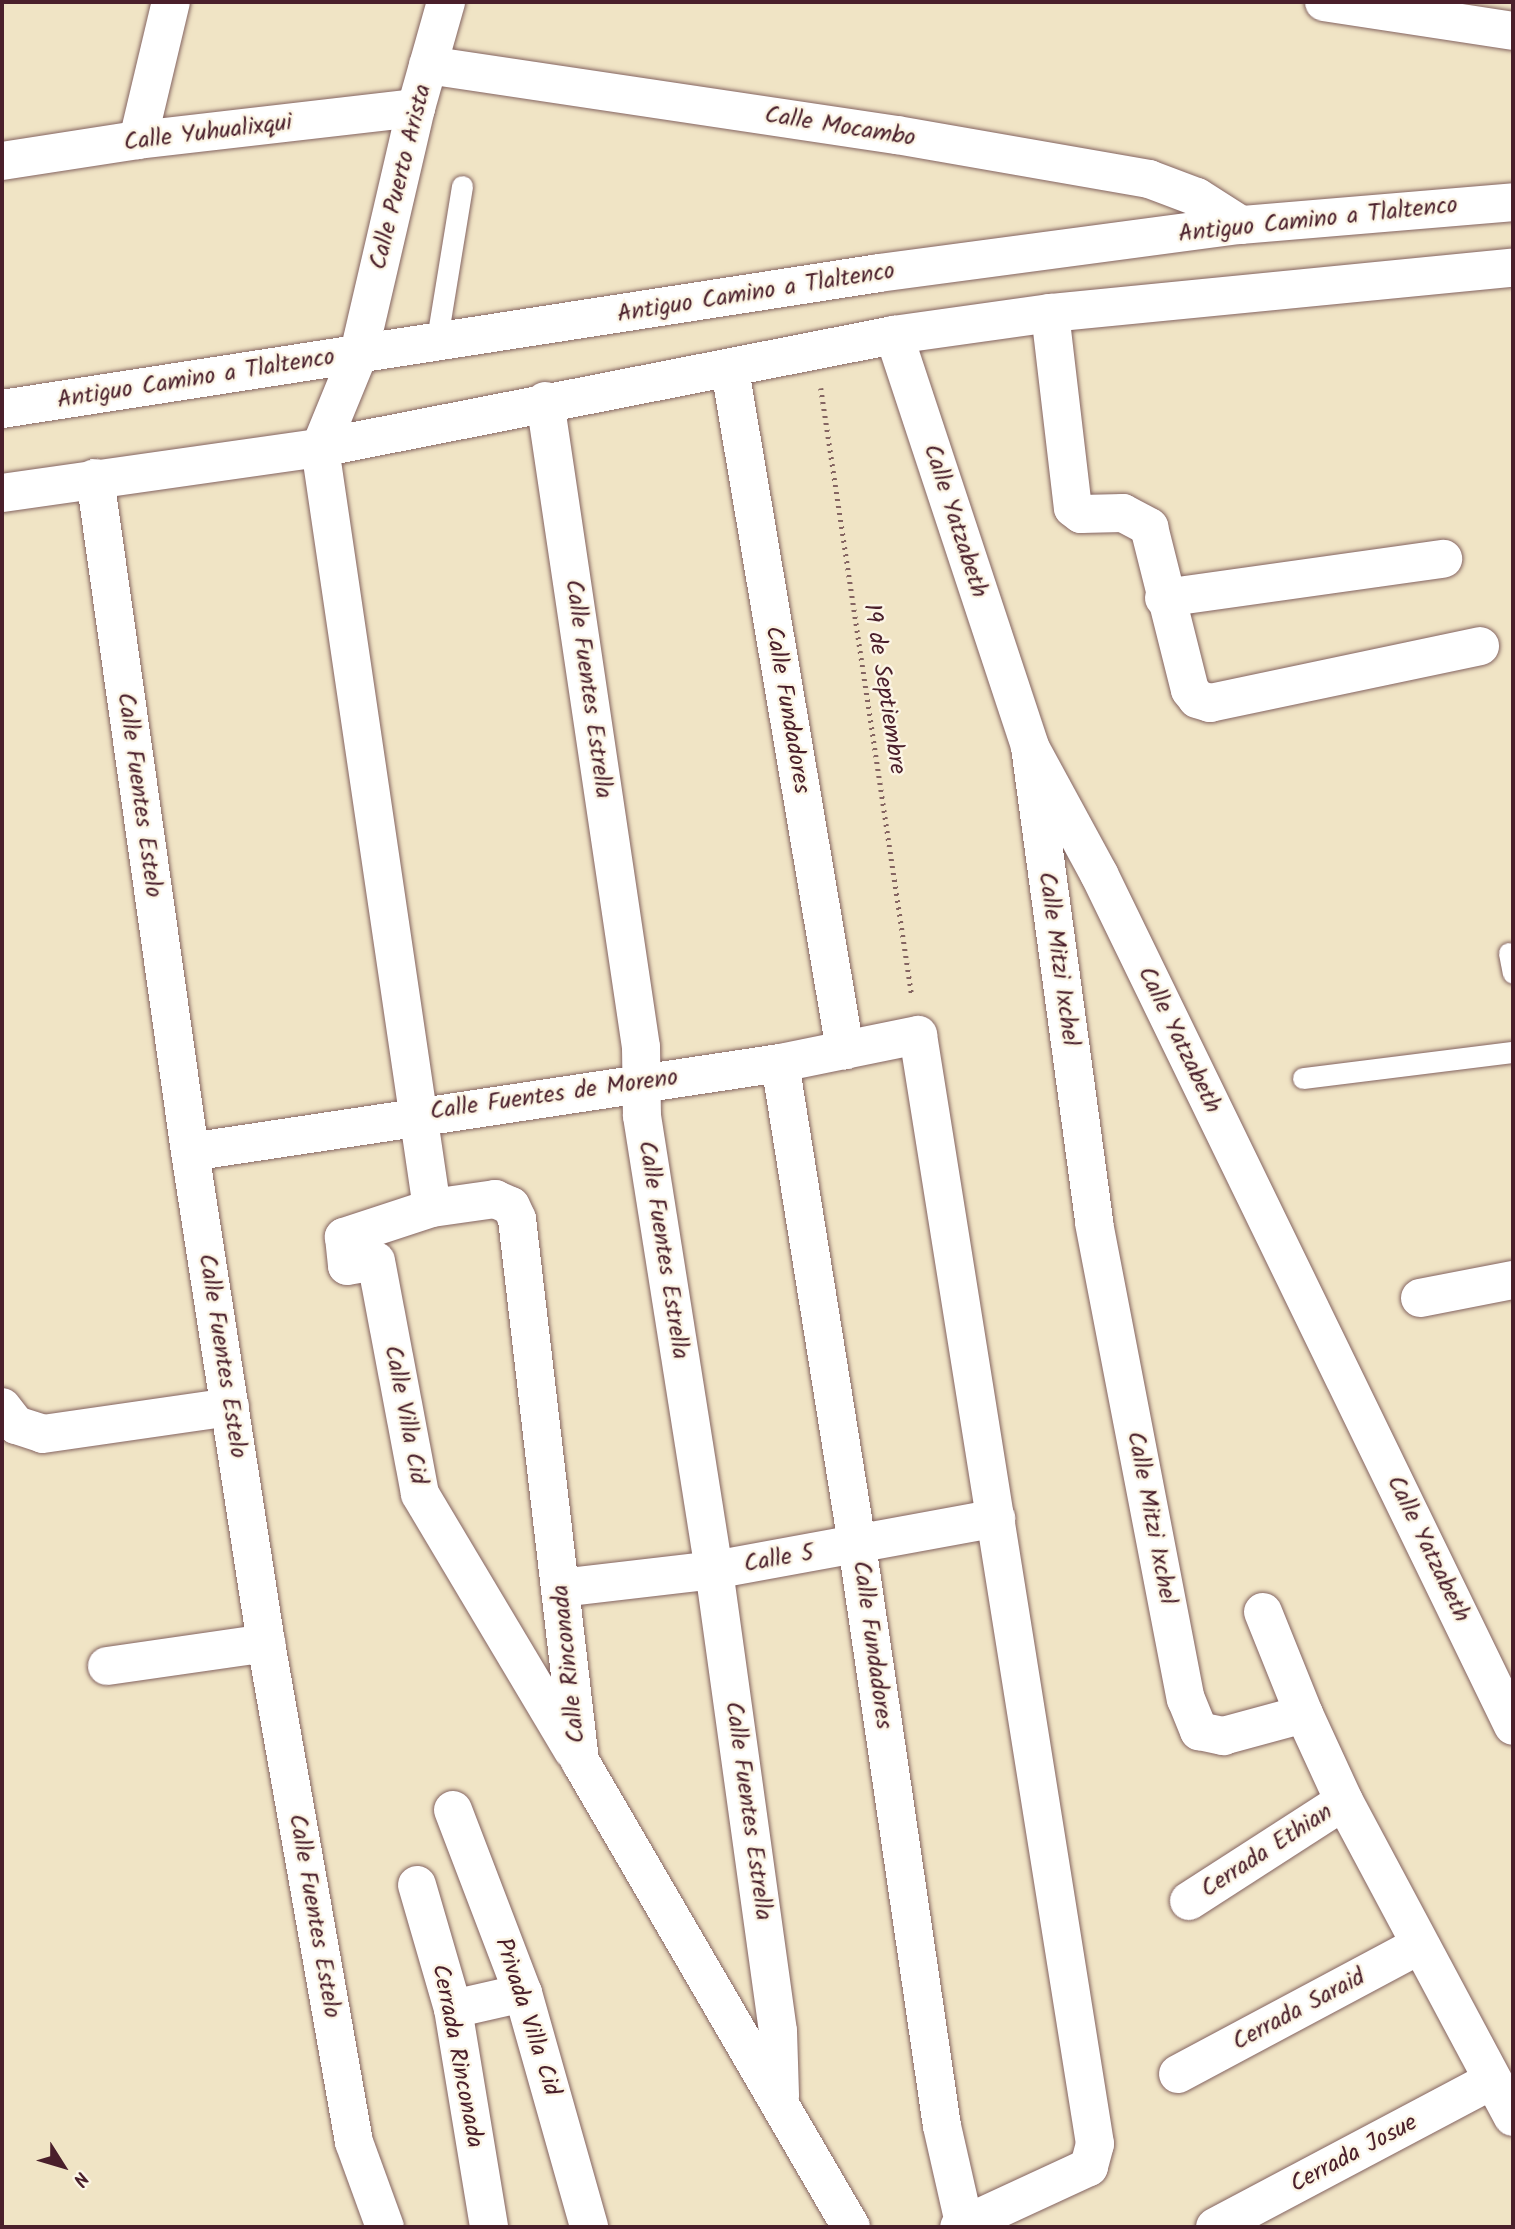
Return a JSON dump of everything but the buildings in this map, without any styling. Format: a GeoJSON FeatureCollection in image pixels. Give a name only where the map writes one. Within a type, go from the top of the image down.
{"type":"FeatureCollection","features":[{"type":"Feature","properties":{"kind":"street"},"geometry":{"type":"LineString","coordinates":[[138,140],[171,2]]}},
{"type":"Feature","properties":{"kind":"street","name":"Calle Puerto Arista"},"geometry":{"type":"LineString","coordinates":[[359,353],[416,108],[446,2]]}},
{"type":"Feature","properties":{"kind":"street"},"geometry":{"type":"LineString","coordinates":[[1324,2],[1513,31]]}},
{"type":"Feature","properties":{"kind":"street","name":"Calle Mocambo"},"geometry":{"type":"LineString","coordinates":[[428,65],[897,135],[1149,179],[1197,197],[1241,225]]}},
{"type":"Feature","properties":{"kind":"street","name":"Calle Yuhualixqui"},"geometry":{"type":"LineString","coordinates":[[2,161],[138,140],[416,108]]}},
{"type":"Feature","properties":{"kind":"street","name":"Antiguo Camino a Tlaltenco"},"geometry":{"type":"LineString","coordinates":[[2,409],[359,353],[436,345],[880,273],[1241,225],[1513,202]]}},
{"type":"Feature","properties":{"kind":"street"},"geometry":{"type":"LineString","coordinates":[[2,493],[320,448],[545,401],[730,370],[815,349],[894,335],[1050,313],[1513,268]]}},
{"type":"Feature","properties":{"kind":"street"},"geometry":{"type":"LineString","coordinates":[[1050,313],[1073,508],[1081,514],[1123,513],[1137,516],[1149,527],[1164,598],[1190,690],[1210,703],[1480,646]]}},
{"type":"Feature","properties":{"kind":"street","name":"Calle Yatzabeth"},"geometry":{"type":"LineString","coordinates":[[894,335],[1030,747],[1099,874],[1513,1726]]}},
{"type":"Feature","properties":{"kind":"street"},"geometry":{"type":"LineString","coordinates":[[359,353],[320,448],[432,1208]]}},
{"type":"Feature","properties":{"kind":"street","name":"Calle Fundadores"},"geometry":{"type":"LineString","coordinates":[[730,370],[845,1050]]}},
{"type":"Feature","properties":{"kind":"street","name":"Calle Fuentes Estrella"},"geometry":{"type":"LineString","coordinates":[[545,401],[643,1081],[642,1116],[714,1570],[778,2031],[780,2099]]}},
{"type":"Feature","properties":{"kind":"street","name":"Calle Fuentes Estelo"},"geometry":{"type":"LineString","coordinates":[[95,478],[190,1152],[266,1643],[354,2142],[384,2227]]}},
{"type":"Feature","properties":{"kind":"street"},"geometry":{"type":"LineString","coordinates":[[1164,598],[1443,559]]}},
{"type":"Feature","properties":{"kind":"street","name":"Calle Mitzi Ixchel"},"geometry":{"type":"LineString","coordinates":[[1030,747],[1094,1223],[1186,1699],[1199,1731],[1223,1735],[1304,1714]]}},
{"type":"Feature","properties":{"kind":"street"},"geometry":{"type":"LineString","coordinates":[[918,1035],[1095,2144],[1089,2167],[962,2227]]}},
{"type":"Feature","properties":{"kind":"street","name":"Calle Fuentes de Moreno"},"geometry":{"type":"LineString","coordinates":[[190,1152],[417,1115],[779,1063],[918,1035]]}},
{"type":"Feature","properties":{"kind":"street","name":"Calle Fundadores"},"geometry":{"type":"LineString","coordinates":[[779,1063],[857,1545],[942,2126],[962,2227]]}},
{"type":"Feature","properties":{"kind":"street","name":"Calle Rinconada"},"geometry":{"type":"LineString","coordinates":[[432,1208],[495,1199],[511,1206],[517,1219],[580,1761],[780,2099],[851,2227]]}},
{"type":"Feature","properties":{"kind":"street","name":"Calle Villa Cid"},"geometry":{"type":"LineString","coordinates":[[432,1208],[344,1237],[347,1266],[376,1261],[420,1494],[580,1761]]}},
{"type":"Feature","properties":{"kind":"street"},"geometry":{"type":"LineString","coordinates":[[1420,1298],[1513,1280]]}},
{"type":"Feature","properties":{"kind":"street"},"geometry":{"type":"LineString","coordinates":[[9,1416],[43,1434],[230,1407]]}},
{"type":"Feature","properties":{"kind":"street","name":"Calle 5"},"geometry":{"type":"LineString","coordinates":[[561,1588],[714,1570],[996,1518]]}},
{"type":"Feature","properties":{"kind":"street"},"geometry":{"type":"LineString","coordinates":[[1263,1612],[1304,1714],[1344,1801],[1513,2117]]}},
{"type":"Feature","properties":{"kind":"street"},"geometry":{"type":"LineString","coordinates":[[107,1666],[266,1643]]}},
{"type":"Feature","properties":{"kind":"street","name":"Cerrada Ethian"},"geometry":{"type":"LineString","coordinates":[[1189,1901],[1344,1801]]}},
{"type":"Feature","properties":{"kind":"street","name":"Privada Villa Cid"},"geometry":{"type":"LineString","coordinates":[[453,1810],[523,1993],[589,2227]]}},
{"type":"Feature","properties":{"kind":"street","name":"Cerrada Rinconada"},"geometry":{"type":"LineString","coordinates":[[417,1885],[453,2009],[489,2227]]}},
{"type":"Feature","properties":{"kind":"street","name":"Cerrada Saraid"},"geometry":{"type":"LineString","coordinates":[[1178,2074],[1420,1945]]}},
{"type":"Feature","properties":{"kind":"street"},"geometry":{"type":"LineString","coordinates":[[453,2009],[523,1993]]}},
{"type":"Feature","properties":{"kind":"street","name":"Cerrada Josue"},"geometry":{"type":"LineString","coordinates":[[1215,2227],[1493,2080]]}},
{"type":"Feature","properties":{"kind":"lane"},"geometry":{"type":"LineString","coordinates":[[436,345],[462,186]]}},
{"type":"Feature","properties":{"kind":"lane"},"geometry":{"type":"LineString","coordinates":[[1303,1078],[1513,1052]]}},
{"type":"Feature","properties":{"kind":"path","name":"19 de Septiembre"},"geometry":{"type":"LineString","coordinates":[[815,349],[918,1035]]}}]}
